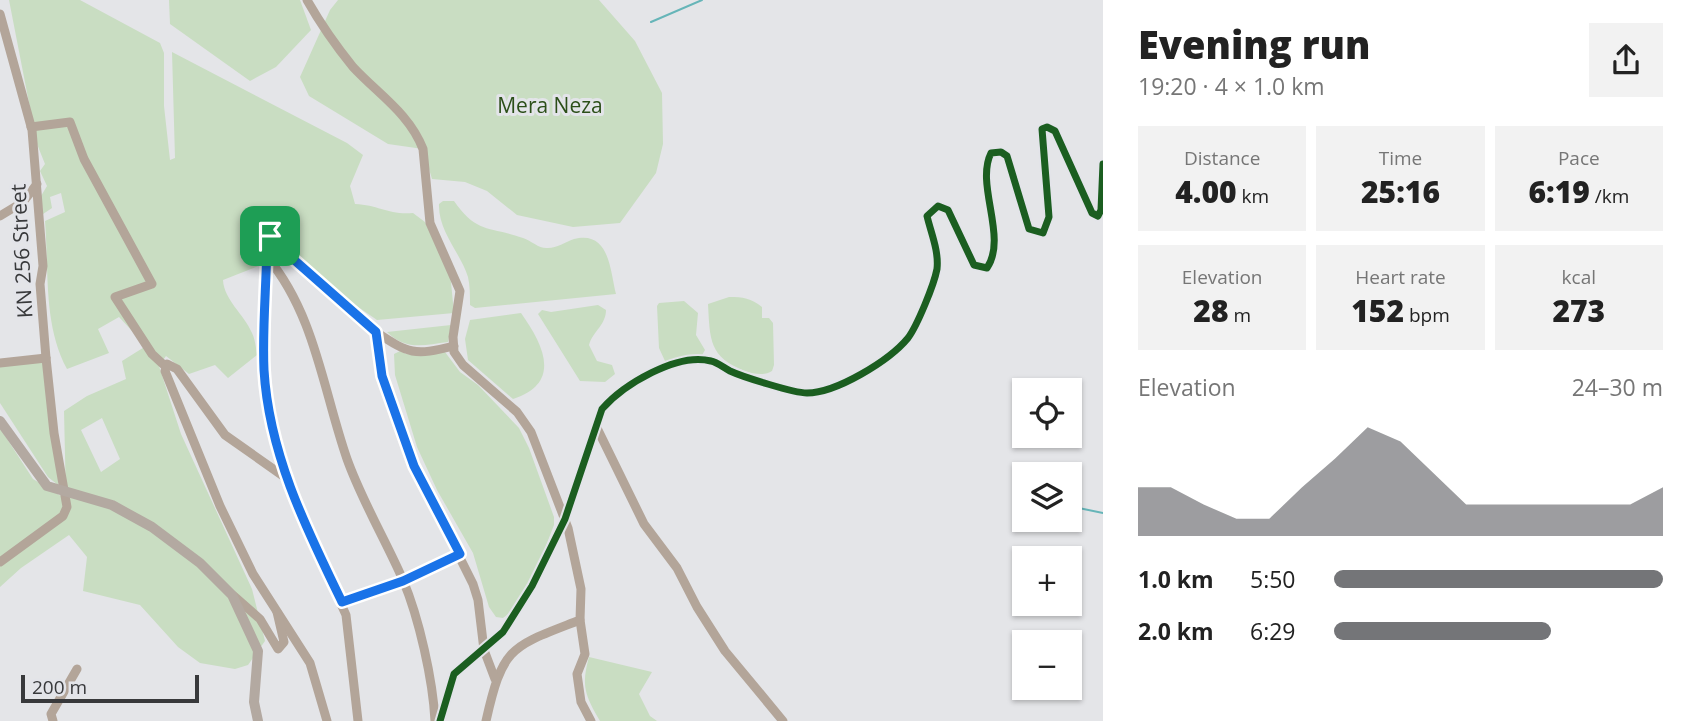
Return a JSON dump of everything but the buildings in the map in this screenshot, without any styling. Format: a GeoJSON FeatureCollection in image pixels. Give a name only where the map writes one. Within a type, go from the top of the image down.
{"type":"FeatureCollection","features":[{"type":"Feature","properties":{"kind":"main road"},"geometry":{"type":"LineString","coordinates":[[0,421],[47,486],[112,505],[152,527],[200,563],[232,594],[258,651],[254,702],[258,721]]}},
{"type":"Feature","properties":{"kind":"street"},"geometry":{"type":"LineString","coordinates":[[307,0],[353,66],[396,106],[418,137],[423,149],[430,223],[460,291],[454,352],[463,365],[517,412],[531,432],[565,519],[581,589],[580,620],[585,654],[577,674],[581,702],[591,721]]}},
{"type":"Feature","properties":{"kind":"street","name":"KN 256 Street"},"geometry":{"type":"LineString","coordinates":[[0,14],[31,127],[37,184],[46,358],[54,433],[65,490]]}},
{"type":"Feature","properties":{"kind":"street"},"geometry":{"type":"LineString","coordinates":[[31,127],[70,122],[84,159],[152,284],[115,297],[152,355],[165,366],[220,506],[253,574],[310,663],[327,721]]}},
{"type":"Feature","properties":{"kind":"street"},"geometry":{"type":"LineString","coordinates":[[438,721],[454,674],[503,632],[522,604],[565,519],[602,409],[628,385],[656,371],[689,360],[711,361],[732,372],[802,394],[834,389],[892,352],[909,336],[937,268],[936,245],[927,216],[931,210],[938,206],[948,210],[974,265],[987,268],[992,260],[994,240],[987,165],[991,153],[1001,152],[1007,156],[1029,229],[1043,233],[1049,216],[1042,129],[1047,127],[1055,131],[1092,213],[1098,216],[1101,210],[1103,164]]}},
{"type":"Feature","properties":{"kind":"street"},"geometry":{"type":"LineString","coordinates":[[0,216],[23,202],[37,184]]}},
{"type":"Feature","properties":{"kind":"street"},"geometry":{"type":"LineString","coordinates":[[358,721],[350,639],[342,602],[309,535],[278,451],[264,373],[263,310],[267,236],[376,332],[406,352],[427,352],[454,346]]}},
{"type":"Feature","properties":{"kind":"street"},"geometry":{"type":"LineString","coordinates":[[267,257],[285,278],[310,335],[362,497],[403,581],[429,673],[438,721]]}},
{"type":"Feature","properties":{"kind":"street"},"geometry":{"type":"LineString","coordinates":[[376,332],[382,376],[414,466],[460,554],[478,600],[484,650],[495,679]]}},
{"type":"Feature","properties":{"kind":"street"},"geometry":{"type":"LineString","coordinates":[[0,363],[46,358]]}},
{"type":"Feature","properties":{"kind":"street"},"geometry":{"type":"LineString","coordinates":[[165,366],[170,364],[177,369],[225,435],[286,478]]}},
{"type":"Feature","properties":{"kind":"street"},"geometry":{"type":"LineString","coordinates":[[596,426],[645,524],[677,568],[697,607],[725,651],[783,721]]}},
{"type":"Feature","properties":{"kind":"street"},"geometry":{"type":"LineString","coordinates":[[0,562],[63,516],[67,507],[65,490]]}},
{"type":"Feature","properties":{"kind":"street"},"geometry":{"type":"LineString","coordinates":[[342,602],[403,581],[460,554]]}},
{"type":"Feature","properties":{"kind":"street"},"geometry":{"type":"LineString","coordinates":[[232,594],[260,620],[278,649],[284,642],[277,620],[278,610]]}},
{"type":"Feature","properties":{"kind":"street"},"geometry":{"type":"LineString","coordinates":[[486,721],[495,679],[518,646],[580,620]]}},
{"type":"Feature","properties":{"kind":"street"},"geometry":{"type":"LineString","coordinates":[[53,721],[51,714],[77,669]]}},
{"type":"Feature","properties":{"kind":"green space"},"geometry":{"type":"Polygon","coordinates":[[[9,0],[80,0],[160,43],[164,53],[164,106],[170,160],[175,158],[172,52],[347,143],[363,155],[350,186],[355,204],[397,213],[413,213],[425,222],[450,272],[454,313],[377,320],[332,289],[270,231],[263,232],[261,265],[223,280],[227,294],[252,333],[257,355],[228,378],[215,365],[189,374],[166,356],[159,366],[181,434],[252,589],[265,641],[248,665],[235,669],[200,663],[178,647],[140,605],[83,591],[87,557],[69,535],[21,568],[0,587],[0,428],[33,479],[66,499],[64,411],[87,396],[126,379],[122,361],[146,346],[119,317],[98,329],[109,353],[67,369],[54,334],[48,297],[45,221],[65,212],[61,193],[50,197],[52,208],[43,214],[41,196],[47,186],[40,171],[45,164],[37,144],[9,0]],[[102,418],[81,430],[101,472],[120,459],[102,418]]]}},
{"type":"Feature","properties":{"kind":"green space"},"geometry":{"type":"Polygon","coordinates":[[[169,0],[300,0],[311,30],[276,67],[250,81],[170,24],[169,0]]]}},
{"type":"Feature","properties":{"kind":"green space","name":"Mera Neza"},"geometry":{"type":"Polygon","coordinates":[[[338,0],[599,0],[635,41],[662,93],[663,144],[656,173],[620,223],[573,227],[517,215],[487,191],[465,182],[432,179],[423,149],[388,144],[309,96],[300,77],[330,10],[338,0]]]}},
{"type":"Feature","properties":{"kind":"green space"},"geometry":{"type":"Polygon","coordinates":[[[443,201],[454,201],[462,212],[477,224],[523,238],[542,247],[555,247],[574,239],[586,238],[595,241],[602,246],[610,264],[616,294],[475,308],[470,305],[469,280],[442,223],[439,204],[443,201]]]}},
{"type":"Feature","properties":{"kind":"green space"},"geometry":{"type":"Polygon","coordinates":[[[729,297],[754,302],[762,307],[762,318],[769,318],[773,323],[772,371],[759,374],[745,371],[724,360],[718,353],[711,337],[708,304],[729,297]]]}},
{"type":"Feature","properties":{"kind":"green space"},"geometry":{"type":"Polygon","coordinates":[[[684,301],[698,313],[696,335],[705,350],[701,357],[671,364],[665,361],[659,348],[657,306],[659,303],[684,301]]]}},
{"type":"Feature","properties":{"kind":"green space"},"geometry":{"type":"Polygon","coordinates":[[[598,305],[606,310],[605,315],[589,345],[597,361],[612,365],[615,374],[605,382],[580,381],[538,314],[542,310],[551,312],[598,305]]]}},
{"type":"Feature","properties":{"kind":"green space"},"geometry":{"type":"Polygon","coordinates":[[[521,313],[541,350],[543,373],[529,392],[513,399],[468,360],[465,339],[470,320],[521,313]]]}},
{"type":"Feature","properties":{"kind":"green space"},"geometry":{"type":"Polygon","coordinates":[[[451,325],[448,342],[431,344],[408,344],[387,332],[451,325]]]}},
{"type":"Feature","properties":{"kind":"green space"},"geometry":{"type":"Polygon","coordinates":[[[400,351],[406,354],[445,352],[460,372],[478,385],[519,428],[529,448],[554,517],[554,525],[528,588],[503,618],[496,617],[489,607],[473,553],[437,490],[417,447],[395,375],[394,354],[400,351]]]}},
{"type":"Feature","properties":{"kind":"green space"},"geometry":{"type":"Polygon","coordinates":[[[43,360],[58,485],[48,477],[0,403],[0,366],[43,360]]]}},
{"type":"Feature","properties":{"kind":"green space"},"geometry":{"type":"Polygon","coordinates":[[[589,657],[652,672],[639,694],[650,716],[657,721],[600,721],[586,690],[585,676],[589,657]]]}},
{"type":"Feature","properties":{"kind":"waterway"},"geometry":{"type":"LineString","coordinates":[[651,22],[702,0]]}},
{"type":"Feature","properties":{"kind":"waterway"},"geometry":{"type":"LineString","coordinates":[[1082,509],[1103,513]]}},
{"type":"Feature","properties":{"kind":"cycle path"},"geometry":{"type":"LineString","coordinates":[[440,721],[454,674],[503,632],[532,586],[565,519],[602,409],[611,400],[652,373],[683,361],[697,359],[713,362],[730,371],[780,388],[800,392],[819,392],[847,382],[875,366],[899,347],[916,324],[937,269],[936,249],[927,216],[938,206],[948,210],[974,265],[987,268],[993,255],[994,241],[987,180],[991,153],[1001,152],[1007,156],[1029,229],[1043,233],[1049,217],[1042,129],[1047,127],[1055,131],[1092,213],[1098,216],[1101,210],[1103,164]]}},
{"type":"Feature","properties":{"kind":"route"},"geometry":{"type":"LineString","coordinates":[[267,236],[270,236],[376,332],[382,376],[414,466],[460,554],[403,581],[342,602],[294,500],[278,451],[264,373],[264,278],[267,236]]}}]}
